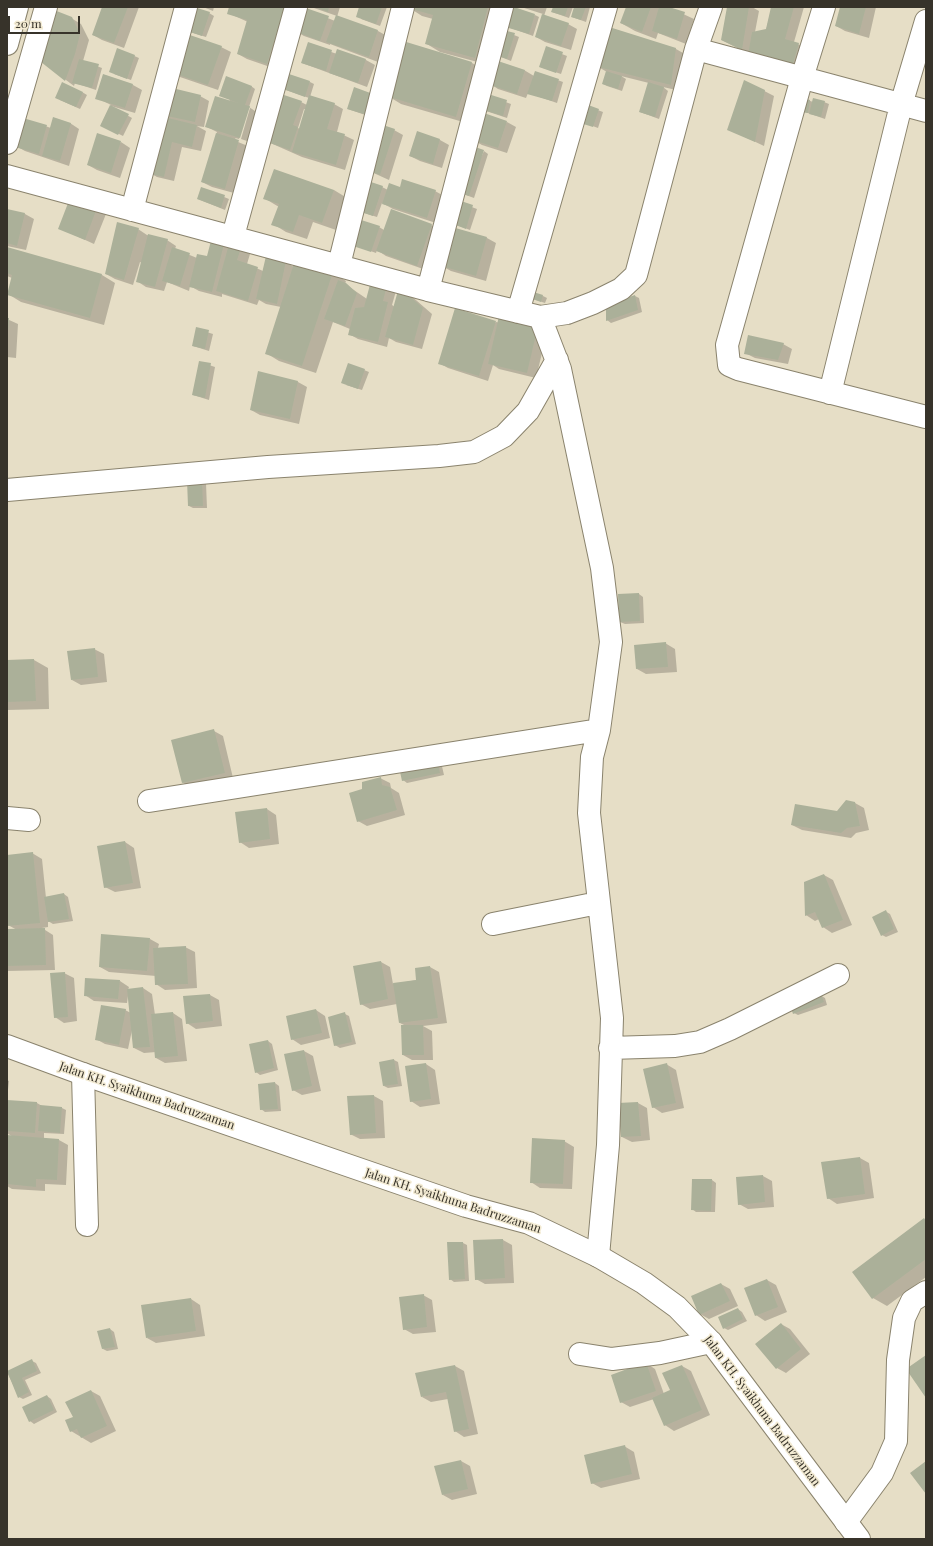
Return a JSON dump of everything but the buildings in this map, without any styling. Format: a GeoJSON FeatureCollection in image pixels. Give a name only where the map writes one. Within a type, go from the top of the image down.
{"type":"FeatureCollection","features":[{"type":"Feature","properties":{"kind":"street"},"geometry":{"type":"LineString","coordinates":[[7,44],[17,7]]}},
{"type":"Feature","properties":{"kind":"street"},"geometry":{"type":"LineString","coordinates":[[7,143],[46,7]]}},
{"type":"Feature","properties":{"kind":"street"},"geometry":{"type":"LineString","coordinates":[[132,210],[186,7]]}},
{"type":"Feature","properties":{"kind":"street"},"geometry":{"type":"LineString","coordinates":[[233,236],[296,7]]}},
{"type":"Feature","properties":{"kind":"street"},"geometry":{"type":"LineString","coordinates":[[339,265],[403,7]]}},
{"type":"Feature","properties":{"kind":"street"},"geometry":{"type":"LineString","coordinates":[[428,290],[502,7]]}},
{"type":"Feature","properties":{"kind":"street"},"geometry":{"type":"LineString","coordinates":[[518,312],[606,7]]}},
{"type":"Feature","properties":{"kind":"street"},"geometry":{"type":"LineString","coordinates":[[7,176],[428,290],[540,318],[567,313],[621,290],[636,275],[696,49],[711,7]]}},
{"type":"Feature","properties":{"kind":"street"},"geometry":{"type":"LineString","coordinates":[[824,7],[802,78],[727,345],[729,365],[738,369],[926,417]]}},
{"type":"Feature","properties":{"kind":"street"},"geometry":{"type":"LineString","coordinates":[[830,393],[901,105],[926,21]]}},
{"type":"Feature","properties":{"kind":"street"},"geometry":{"type":"LineString","coordinates":[[696,49],[926,112]]}},
{"type":"Feature","properties":{"kind":"street"},"geometry":{"type":"LineString","coordinates":[[540,318],[560,369],[602,568],[611,642],[599,730],[592,757],[589,813],[612,1018],[608,1145],[598,1256]]}},
{"type":"Feature","properties":{"kind":"street"},"geometry":{"type":"LineString","coordinates":[[7,490],[268,467],[439,456],[474,452],[504,436],[528,411],[557,360]]}},
{"type":"Feature","properties":{"kind":"street"},"geometry":{"type":"LineString","coordinates":[[149,801],[599,730]]}},
{"type":"Feature","properties":{"kind":"street"},"geometry":{"type":"LineString","coordinates":[[7,818],[29,820]]}},
{"type":"Feature","properties":{"kind":"street"},"geometry":{"type":"LineString","coordinates":[[493,924],[598,903]]}},
{"type":"Feature","properties":{"kind":"street"},"geometry":{"type":"LineString","coordinates":[[610,1048],[675,1046],[700,1042],[730,1029],[838,975]]}},
{"type":"Feature","properties":{"kind":"street","name":"Jalan KH. Syaikhuna Badruzzaman"},"geometry":{"type":"LineString","coordinates":[[7,1046],[83,1074],[466,1206],[529,1223],[598,1256],[644,1283],[677,1307],[711,1342],[860,1539]]}},
{"type":"Feature","properties":{"kind":"street"},"geometry":{"type":"LineString","coordinates":[[83,1074],[87,1226]]}},
{"type":"Feature","properties":{"kind":"street"},"geometry":{"type":"LineString","coordinates":[[846,1522],[882,1473],[896,1441],[898,1360],[904,1318],[912,1301],[926,1292]]}},
{"type":"Feature","properties":{"kind":"street"},"geometry":{"type":"LineString","coordinates":[[580,1354],[612,1359],[660,1352],[711,1342]]}}]}
